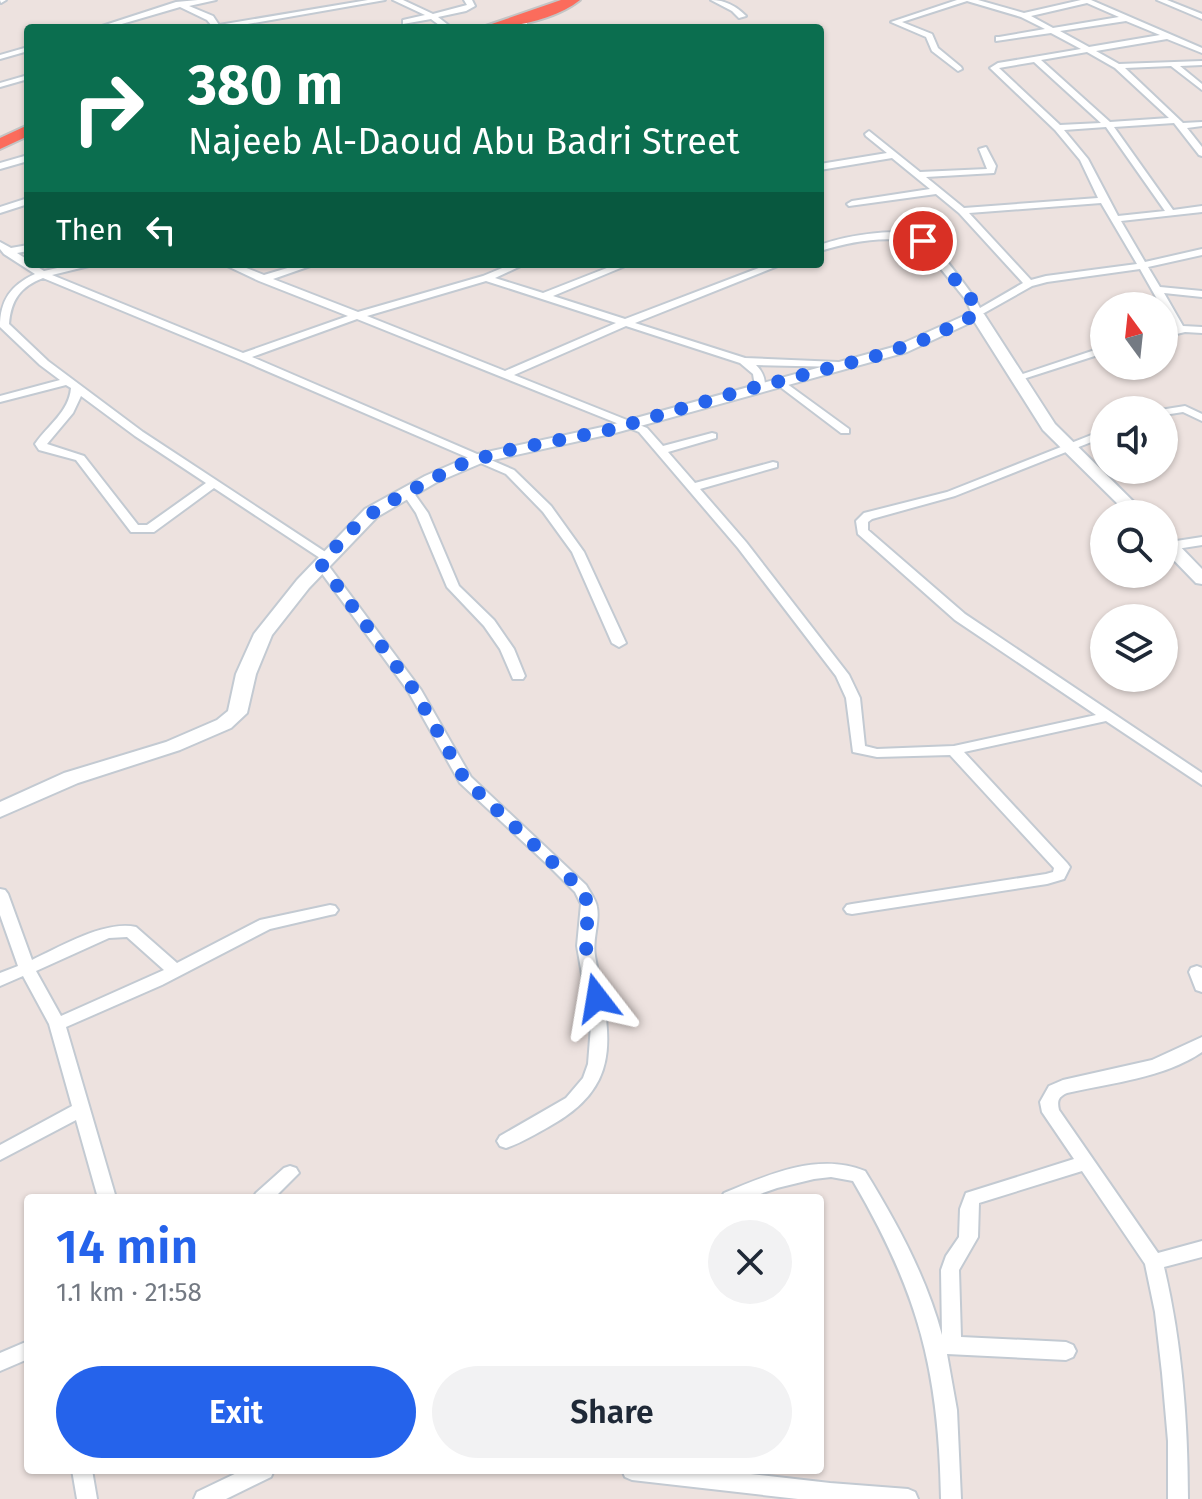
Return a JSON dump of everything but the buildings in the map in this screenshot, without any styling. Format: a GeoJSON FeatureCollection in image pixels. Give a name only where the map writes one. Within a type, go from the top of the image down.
{"type":"FeatureCollection","features":[{"type":"Feature","properties":{"kind":"highway"},"geometry":{"type":"LineString","coordinates":[[503,24],[573,0]]}},
{"type":"Feature","properties":{"kind":"highway"},"geometry":{"type":"LineString","coordinates":[[528,24],[589,0]]}},
{"type":"Feature","properties":{"kind":"highway"},"geometry":{"type":"LineString","coordinates":[[0,136],[24,126]]}},
{"type":"Feature","properties":{"kind":"highway"},"geometry":{"type":"LineString","coordinates":[[0,144],[24,132]]}},
{"type":"Feature","properties":{"kind":"street"},"geometry":{"type":"LineString","coordinates":[[172,0],[210,18],[213,24]]}},
{"type":"Feature","properties":{"kind":"street"},"geometry":{"type":"LineString","coordinates":[[114,24],[180,5],[212,0]]}},
{"type":"Feature","properties":{"kind":"street"},"geometry":{"type":"LineString","coordinates":[[231,24],[381,0]]}},
{"type":"Feature","properties":{"kind":"street"},"geometry":{"type":"LineString","coordinates":[[397,0],[443,24]]}},
{"type":"Feature","properties":{"kind":"street"},"geometry":{"type":"LineString","coordinates":[[406,22],[468,8],[472,3],[468,0]]}},
{"type":"Feature","properties":{"kind":"street"},"geometry":{"type":"LineString","coordinates":[[715,0],[735,9],[742,16]]}},
{"type":"Feature","properties":{"kind":"street"},"geometry":{"type":"LineString","coordinates":[[958,69],[935,49],[929,36],[895,22],[964,0]]}},
{"type":"Feature","properties":{"kind":"street"},"geometry":{"type":"LineString","coordinates":[[970,0],[1024,15],[1118,66],[1178,123],[1202,152]]}},
{"type":"Feature","properties":{"kind":"street"},"geometry":{"type":"LineString","coordinates":[[1161,0],[1202,17]]}},
{"type":"Feature","properties":{"kind":"street"},"geometry":{"type":"LineString","coordinates":[[1024,15],[1086,1],[1202,51]]}},
{"type":"Feature","properties":{"kind":"street"},"geometry":{"type":"LineString","coordinates":[[286,14],[299,24]]}},
{"type":"Feature","properties":{"kind":"street"},"geometry":{"type":"LineString","coordinates":[[999,39],[1128,18]]}},
{"type":"Feature","properties":{"kind":"street"},"geometry":{"type":"LineString","coordinates":[[1169,36],[994,68],[1058,128],[1084,159],[1104,200],[1180,330],[1202,330]]}},
{"type":"Feature","properties":{"kind":"street"},"geometry":{"type":"LineString","coordinates":[[0,57],[24,50]]}},
{"type":"Feature","properties":{"kind":"street"},"geometry":{"type":"LineString","coordinates":[[1037,60],[1109,125],[1171,213]]}},
{"type":"Feature","properties":{"kind":"street"},"geometry":{"type":"LineString","coordinates":[[1118,66],[1202,63]]}},
{"type":"Feature","properties":{"kind":"street"},"geometry":{"type":"LineString","coordinates":[[1173,64],[1202,88]]}},
{"type":"Feature","properties":{"kind":"street"},"geometry":{"type":"LineString","coordinates":[[0,85],[24,78]]}},
{"type":"Feature","properties":{"kind":"street"},"geometry":{"type":"LineString","coordinates":[[1058,128],[1202,124]]}},
{"type":"Feature","properties":{"kind":"street"},"geometry":{"type":"LineString","coordinates":[[869,134],[962,211],[1029,284]]}},
{"type":"Feature","properties":{"kind":"street"},"geometry":{"type":"LineString","coordinates":[[917,175],[991,171],[992,166],[983,149]]}},
{"type":"Feature","properties":{"kind":"street"},"geometry":{"type":"LineString","coordinates":[[824,166],[892,155]]}},
{"type":"Feature","properties":{"kind":"street"},"geometry":{"type":"LineString","coordinates":[[0,166],[24,159]]}},
{"type":"Feature","properties":{"kind":"street"},"geometry":{"type":"LineString","coordinates":[[852,204],[936,191]]}},
{"type":"Feature","properties":{"kind":"street"},"geometry":{"type":"LineString","coordinates":[[962,211],[1104,200]]}},
{"type":"Feature","properties":{"kind":"street"},"geometry":{"type":"LineString","coordinates":[[0,210],[24,202]]}},
{"type":"Feature","properties":{"kind":"street"},"geometry":{"type":"LineString","coordinates":[[1117,219],[1202,209]]}},
{"type":"Feature","properties":{"kind":"street"},"geometry":{"type":"LineString","coordinates":[[824,247],[871,236],[892,235],[923,241],[971,299],[1034,408],[1066,447],[1123,500]]}},
{"type":"Feature","properties":{"kind":"street"},"geometry":{"type":"LineString","coordinates":[[3,249],[24,248]]}},
{"type":"Feature","properties":{"kind":"street"},"geometry":{"type":"LineString","coordinates":[[3,249],[24,263]]}},
{"type":"Feature","properties":{"kind":"street"},"geometry":{"type":"LineString","coordinates":[[0,810],[71,778],[173,746],[224,724],[237,713],[246,674],[263,634],[324,561],[371,513],[407,491],[479,458],[631,424],[902,349],[977,314],[1029,284],[1061,276],[1142,266],[1202,252]]}},
{"type":"Feature","properties":{"kind":"street"},"geometry":{"type":"LineString","coordinates":[[32,268],[510,472],[547,509],[586,567],[619,643]]}},
{"type":"Feature","properties":{"kind":"street"},"geometry":{"type":"LineString","coordinates":[[72,268],[41,274],[14,290],[5,305],[4,325],[72,384],[139,434],[324,561],[414,690],[465,780],[552,860],[581,889],[589,904],[591,912],[585,933],[597,998],[598,1046],[592,1078],[579,1097],[506,1141]]}},
{"type":"Feature","properties":{"kind":"street"},"geometry":{"type":"LineString","coordinates":[[237,268],[643,430],[768,578],[842,675],[853,698],[858,749],[877,753],[954,750],[1107,717]]}},
{"type":"Feature","properties":{"kind":"street"},"geometry":{"type":"LineString","coordinates":[[262,279],[298,268]]}},
{"type":"Feature","properties":{"kind":"street"},"geometry":{"type":"LineString","coordinates":[[243,357],[360,315],[510,268]]}},
{"type":"Feature","properties":{"kind":"street"},"geometry":{"type":"LineString","coordinates":[[545,296],[615,268]]}},
{"type":"Feature","properties":{"kind":"street"},"geometry":{"type":"LineString","coordinates":[[507,374],[627,322],[768,268]]}},
{"type":"Feature","properties":{"kind":"street"},"geometry":{"type":"LineString","coordinates":[[486,278],[744,361],[838,365]]}},
{"type":"Feature","properties":{"kind":"street"},"geometry":{"type":"LineString","coordinates":[[1158,290],[1202,294]]}},
{"type":"Feature","properties":{"kind":"street"},"geometry":{"type":"LineString","coordinates":[[1016,378],[1090,354]]}},
{"type":"Feature","properties":{"kind":"street"},"geometry":{"type":"LineString","coordinates":[[744,361],[761,377],[760,386]]}},
{"type":"Feature","properties":{"kind":"street"},"geometry":{"type":"LineString","coordinates":[[779,381],[845,431]]}},
{"type":"Feature","properties":{"kind":"street"},"geometry":{"type":"LineString","coordinates":[[0,399],[72,384]]}},
{"type":"Feature","properties":{"kind":"street"},"geometry":{"type":"LineString","coordinates":[[72,384],[77,399],[72,411],[51,427],[41,444],[43,448],[80,458],[135,529],[150,529],[213,483]]}},
{"type":"Feature","properties":{"kind":"street"},"geometry":{"type":"LineString","coordinates":[[1178,410],[1185,409],[1202,418]]}},
{"type":"Feature","properties":{"kind":"street"},"geometry":{"type":"LineString","coordinates":[[662,450],[712,436]]}},
{"type":"Feature","properties":{"kind":"street"},"geometry":{"type":"LineString","coordinates":[[1090,438],[951,494],[878,512],[868,516],[861,526],[867,537],[960,617],[1202,780]]}},
{"type":"Feature","properties":{"kind":"street"},"geometry":{"type":"LineString","coordinates":[[692,487],[773,465]]}},
{"type":"Feature","properties":{"kind":"street"},"geometry":{"type":"LineString","coordinates":[[407,491],[422,513],[453,587],[489,623],[507,649],[518,676]]}},
{"type":"Feature","properties":{"kind":"street"},"geometry":{"type":"LineString","coordinates":[[1178,542],[1202,541]]}},
{"type":"Feature","properties":{"kind":"street"},"geometry":{"type":"LineString","coordinates":[[1178,554],[1202,579]]}},
{"type":"Feature","properties":{"kind":"street"},"geometry":{"type":"LineString","coordinates":[[852,909],[1047,879],[1062,871],[1061,862],[954,750]]}},
{"type":"Feature","properties":{"kind":"street"},"geometry":{"type":"LineString","coordinates":[[0,894],[26,966],[57,1024],[106,1194]]}},
{"type":"Feature","properties":{"kind":"street"},"geometry":{"type":"LineString","coordinates":[[57,1024],[176,971],[266,924],[330,910]]}},
{"type":"Feature","properties":{"kind":"street"},"geometry":{"type":"LineString","coordinates":[[0,980],[26,966],[124,929],[176,971]]}},
{"type":"Feature","properties":{"kind":"street"},"geometry":{"type":"LineString","coordinates":[[1178,1499],[1178,1441],[1172,1373],[1165,1312],[1154,1262],[1084,1163],[1051,1112],[1049,1102],[1055,1091],[1166,1062],[1193,1051],[1202,1043]]}},
{"type":"Feature","properties":{"kind":"street"},"geometry":{"type":"LineString","coordinates":[[0,1153],[82,1109]]}},
{"type":"Feature","properties":{"kind":"street"},"geometry":{"type":"LineString","coordinates":[[951,1499],[945,1345],[951,1262],[968,1241],[967,1210],[972,1198],[982,1192],[1084,1163]]}},
{"type":"Feature","properties":{"kind":"street"},"geometry":{"type":"LineString","coordinates":[[740,1194],[769,1182],[835,1170],[852,1171],[868,1191],[945,1345]]}},
{"type":"Feature","properties":{"kind":"street"},"geometry":{"type":"LineString","coordinates":[[266,1194],[290,1173]]}},
{"type":"Feature","properties":{"kind":"street"},"geometry":{"type":"LineString","coordinates":[[1154,1262],[1202,1249]]}},
{"type":"Feature","properties":{"kind":"street"},"geometry":{"type":"LineString","coordinates":[[945,1345],[1066,1351]]}},
{"type":"Feature","properties":{"kind":"street"},"geometry":{"type":"LineString","coordinates":[[0,1362],[24,1352]]}},
{"type":"Feature","properties":{"kind":"street"},"geometry":{"type":"LineString","coordinates":[[83,1474],[87,1499]]}},
{"type":"Feature","properties":{"kind":"street"},"geometry":{"type":"LineString","coordinates":[[204,1499],[256,1474]]}},
{"type":"Feature","properties":{"kind":"street"},"geometry":{"type":"LineString","coordinates":[[699,1474],[830,1493],[908,1499]]}},
{"type":"Feature","properties":{"kind":"route"},"geometry":{"type":"LineString","coordinates":[[597,998],[586,951],[585,933],[591,912],[581,889],[465,780],[414,690],[321,564],[349,532],[380,507],[459,465],[504,451],[609,430],[902,349],[977,314],[971,299],[923,241]]}}]}
